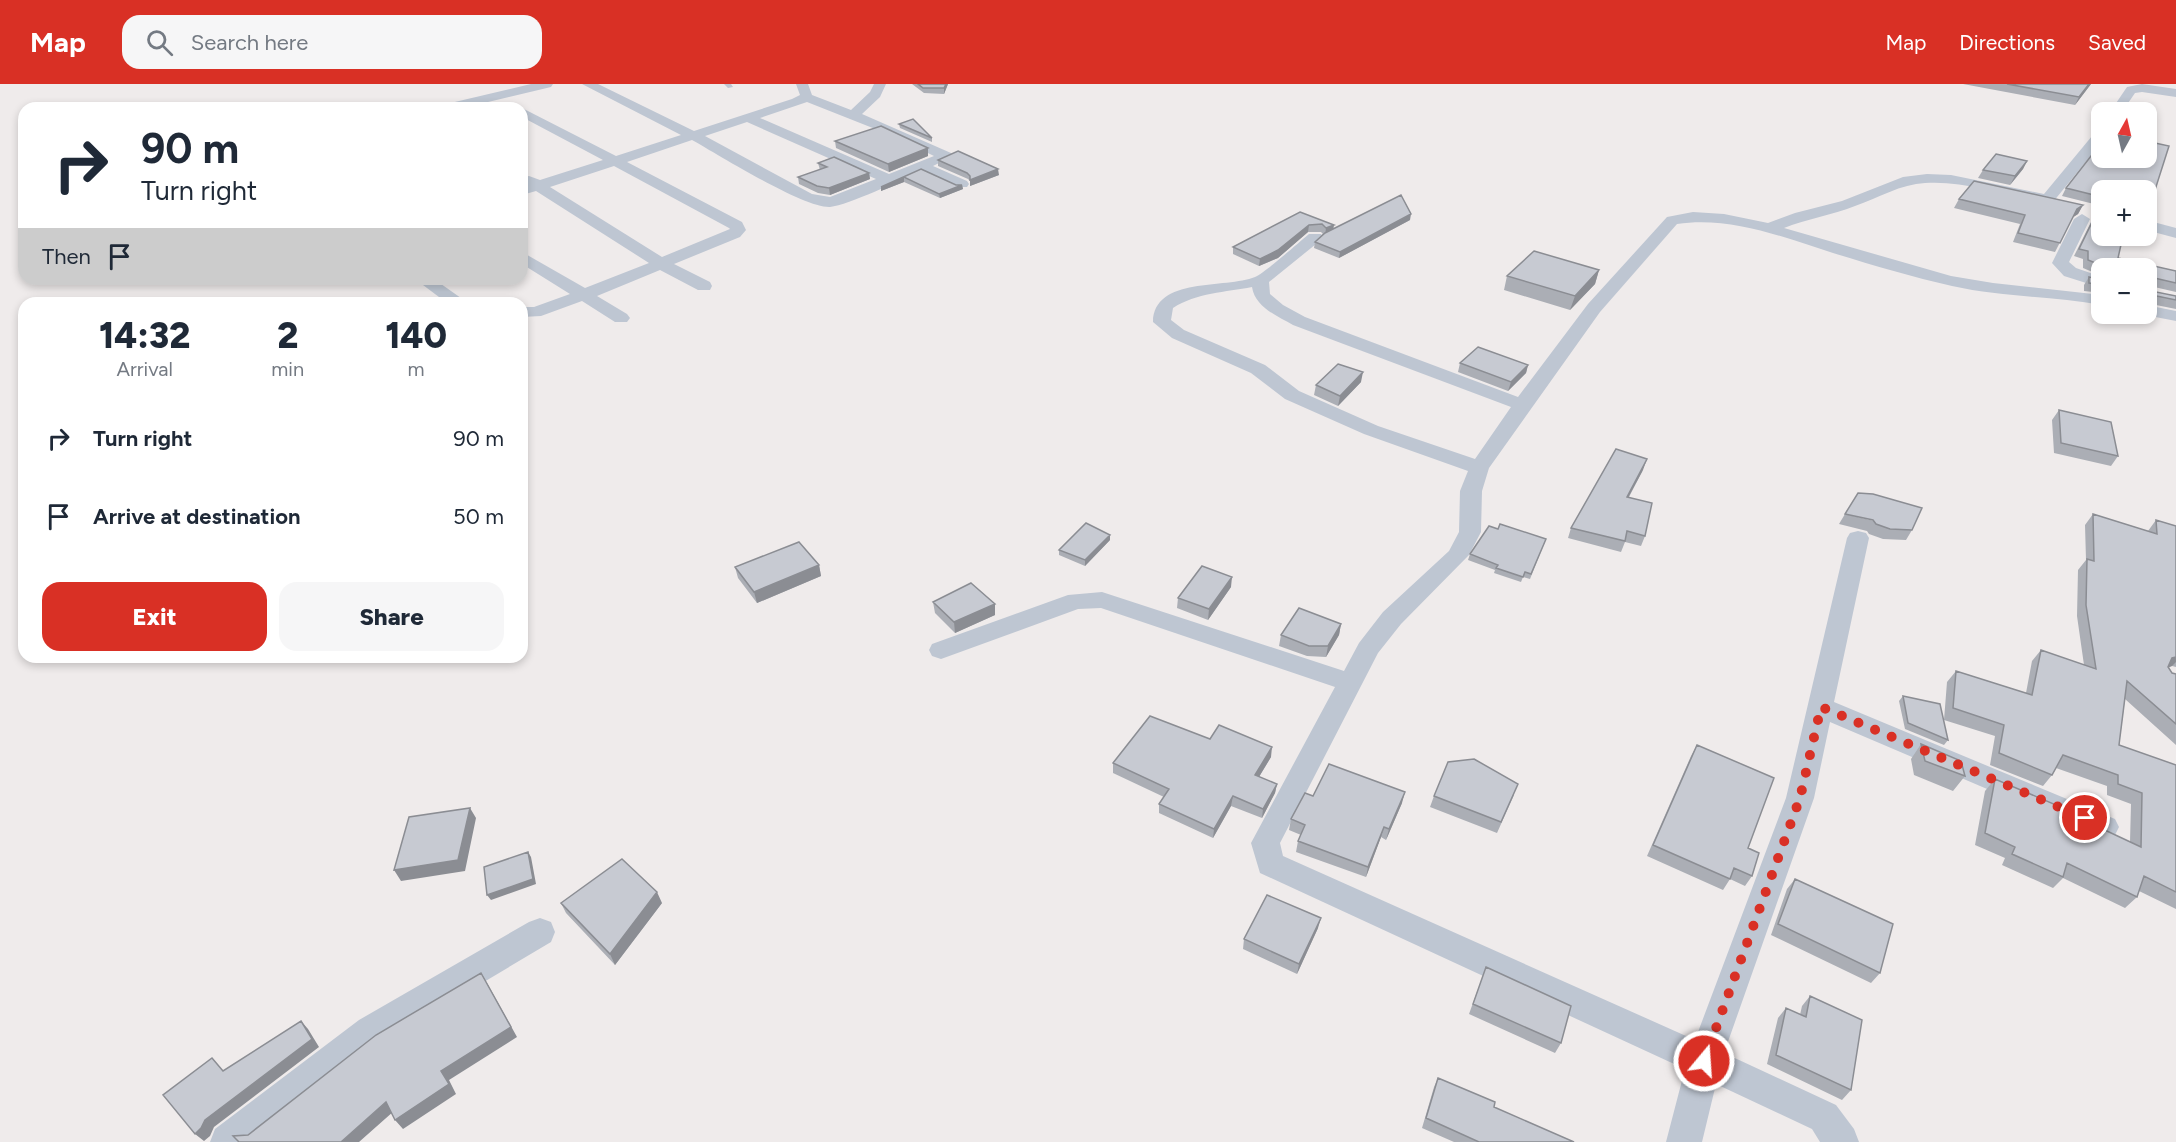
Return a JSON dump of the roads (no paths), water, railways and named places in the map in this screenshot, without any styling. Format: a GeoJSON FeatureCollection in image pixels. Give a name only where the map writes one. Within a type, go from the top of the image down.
{"type":"FeatureCollection","features":[{"type":"Feature","properties":{"kind":"street"},"geometry":{"type":"LineString","coordinates":[[470,102],[547,84]]}},
{"type":"Feature","properties":{"kind":"street"},"geometry":{"type":"LineString","coordinates":[[528,189],[612,161],[694,136],[797,102],[804,90],[853,115],[946,156],[886,178],[832,202],[814,200],[694,136],[588,84]]}},
{"type":"Feature","properties":{"kind":"street"},"geometry":{"type":"LineString","coordinates":[[853,115],[875,94],[880,84]]}},
{"type":"Feature","properties":{"kind":"street"},"geometry":{"type":"LineString","coordinates":[[2123,102],[2131,90],[2139,86],[2176,93]]}},
{"type":"Feature","properties":{"kind":"street"},"geometry":{"type":"LineString","coordinates":[[492,96],[504,102]]}},
{"type":"Feature","properties":{"kind":"street"},"geometry":{"type":"LineString","coordinates":[[528,115],[736,225],[738,230],[662,264],[535,312],[528,312]]}},
{"type":"Feature","properties":{"kind":"street"},"geometry":{"type":"LineString","coordinates":[[748,118],[886,178]]}},
{"type":"Feature","properties":{"kind":"street"},"geometry":{"type":"LineString","coordinates":[[2048,199],[2091,146]]}},
{"type":"Feature","properties":{"kind":"street"},"geometry":{"type":"LineString","coordinates":[[921,166],[962,184]]}},
{"type":"Feature","properties":{"kind":"street"},"geometry":{"type":"LineString","coordinates":[[1769,228],[1800,216],[1847,204],[1908,180],[1951,179],[2048,199],[2087,215],[2060,263],[2070,272],[2091,279]]}},
{"type":"Feature","properties":{"kind":"street"},"geometry":{"type":"LineString","coordinates":[[528,180],[662,264],[704,286]]}},
{"type":"Feature","properties":{"kind":"street"},"geometry":{"type":"LineString","coordinates":[[1841,1142],[1824,1117],[1270,864],[1265,843],[1368,649],[1392,618],[1458,555],[1470,532],[1471,491],[1479,468],[1521,405],[1594,308],[1672,220],[1693,217],[1724,219],[1769,228],[1899,267],[1978,286],[2076,294],[2091,297]]}},
{"type":"Feature","properties":{"kind":"street"},"geometry":{"type":"LineString","coordinates":[[2157,228],[2176,233]]}},
{"type":"Feature","properties":{"kind":"street"},"geometry":{"type":"LineString","coordinates":[[1315,237],[1260,281],[1187,295],[1167,305],[1161,314],[1162,322],[1178,334],[1258,369],[1292,395],[1371,430],[1479,468]]}},
{"type":"Feature","properties":{"kind":"street"},"geometry":{"type":"LineString","coordinates":[[528,261],[621,318]]}},
{"type":"Feature","properties":{"kind":"street"},"geometry":{"type":"LineString","coordinates":[[1260,281],[1262,296],[1277,309],[1299,321],[1521,405]]}},
{"type":"Feature","properties":{"kind":"street"},"geometry":{"type":"LineString","coordinates":[[432,285],[450,297]]}},
{"type":"Feature","properties":{"kind":"street"},"geometry":{"type":"LineString","coordinates":[[2157,312],[2176,316]]}},
{"type":"Feature","properties":{"kind":"street"},"geometry":{"type":"LineString","coordinates":[[1684,1142],[1704,1061],[1800,798],[1858,538]]}},
{"type":"Feature","properties":{"kind":"street"},"geometry":{"type":"LineString","coordinates":[[941,650],[1076,600],[1102,600],[1349,682]]}},
{"type":"Feature","properties":{"kind":"street"},"geometry":{"type":"LineString","coordinates":[[1821,707],[2105,827]]}},
{"type":"Feature","properties":{"kind":"street"},"geometry":{"type":"LineString","coordinates":[[228,1142],[371,1031],[540,932]]}}]}
